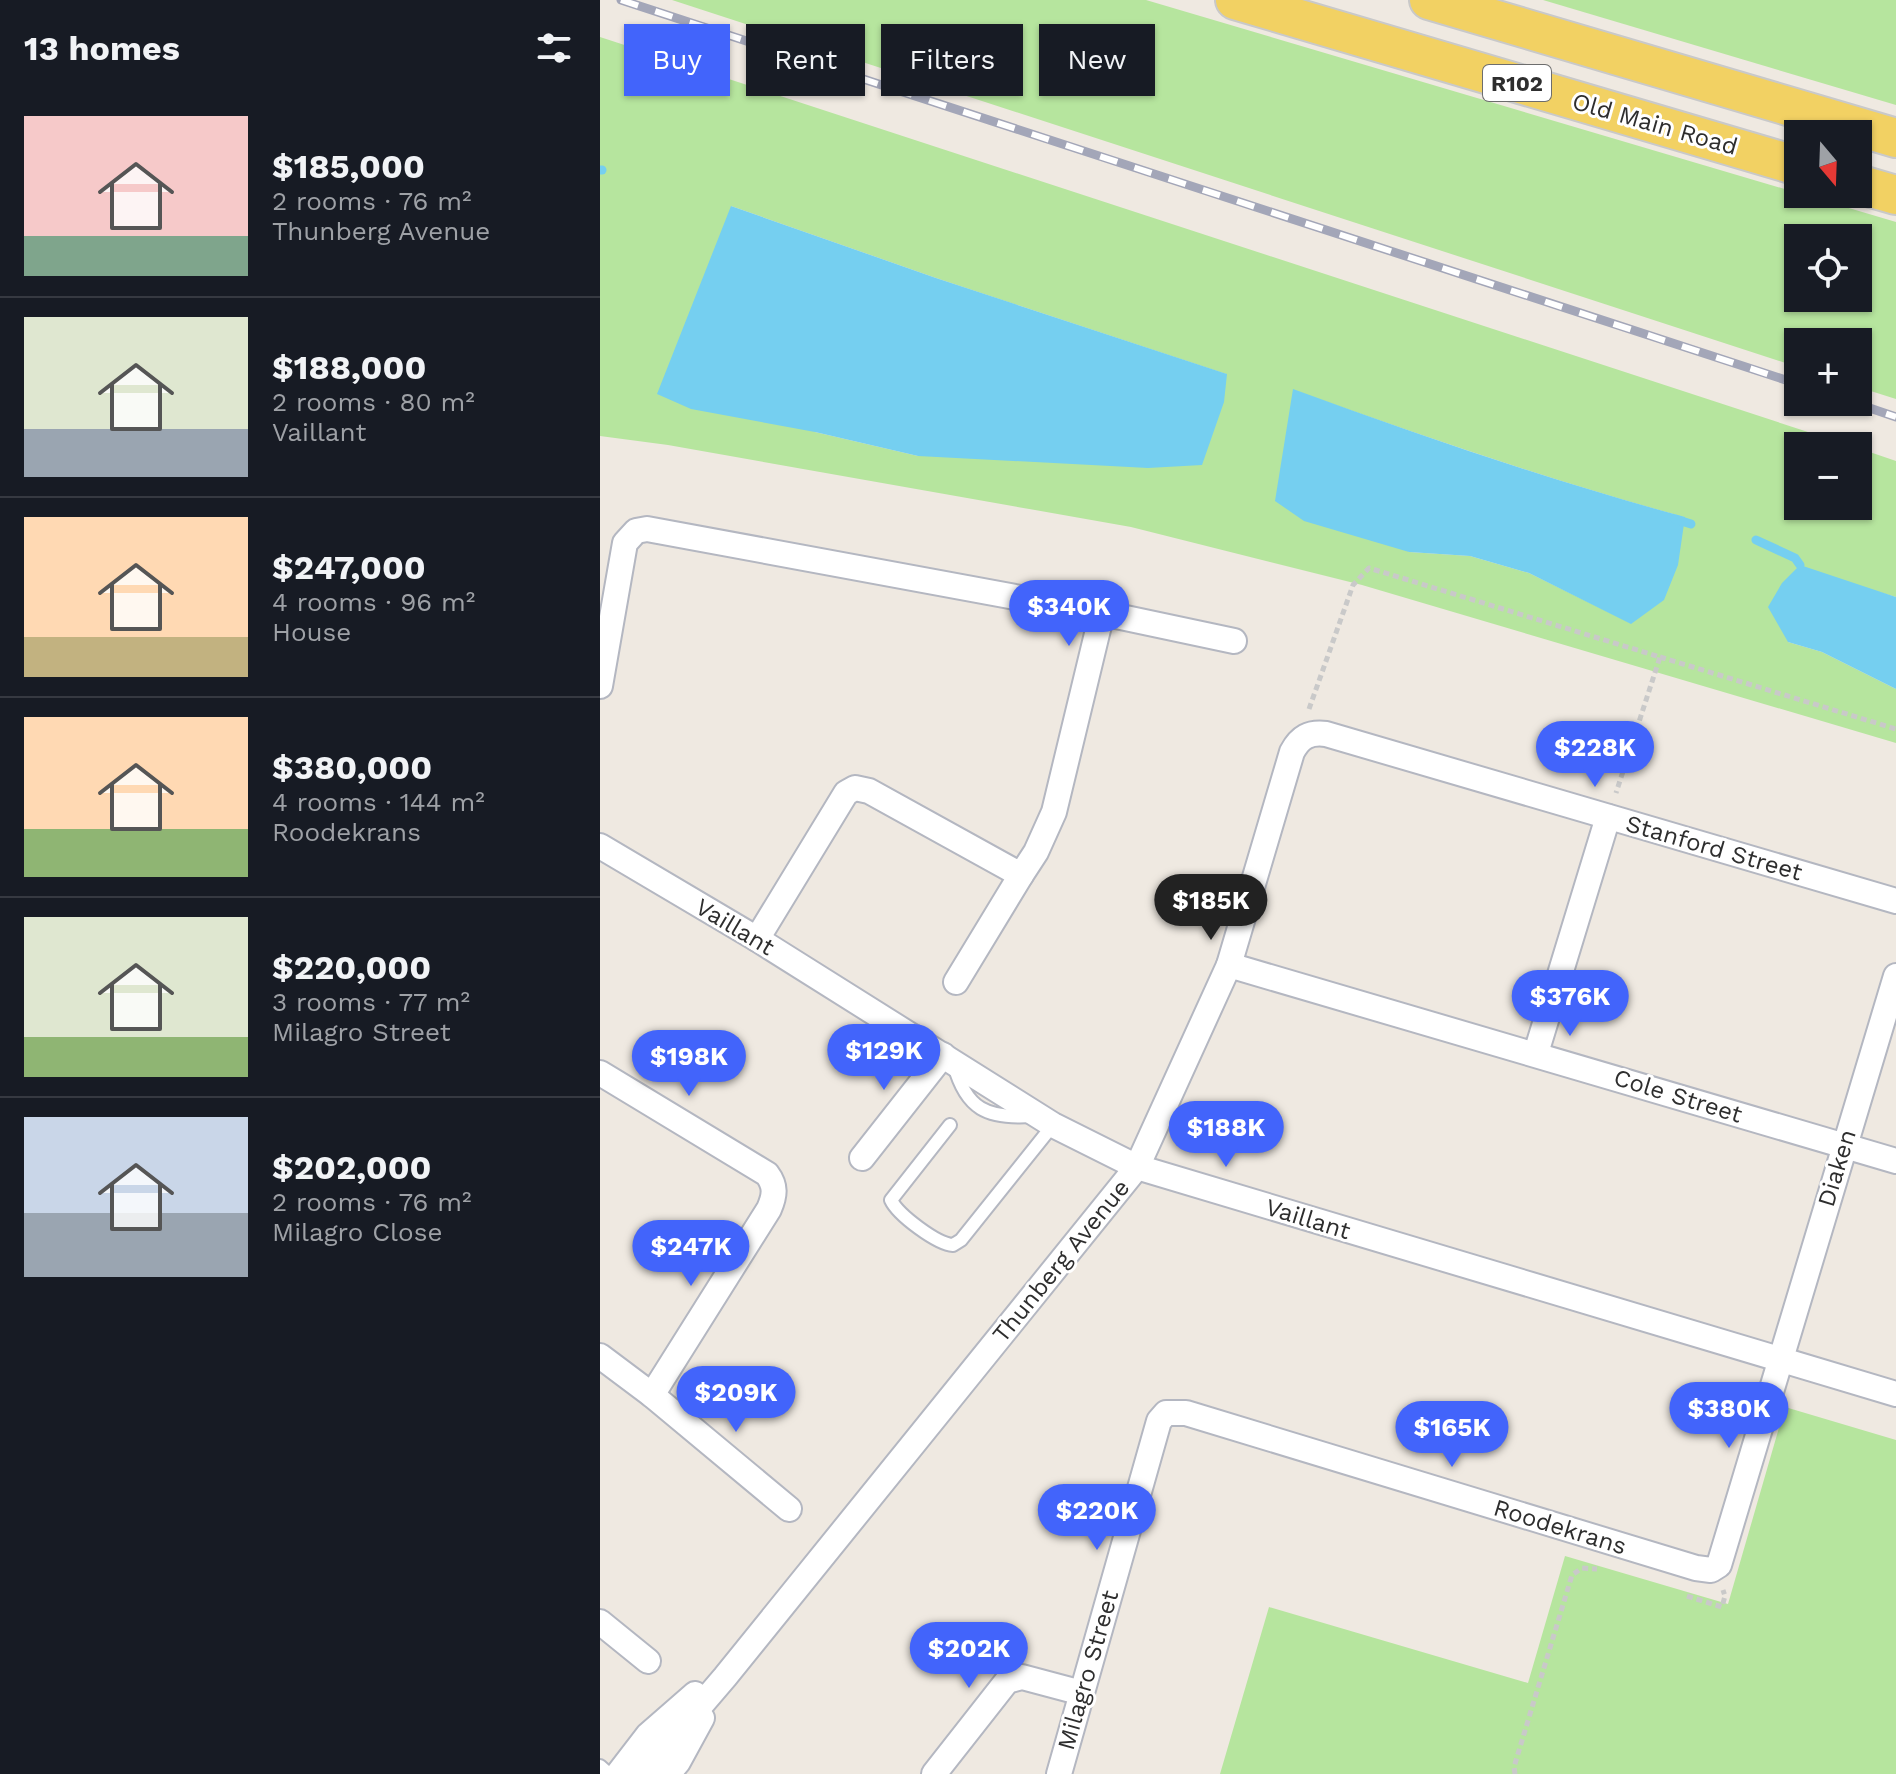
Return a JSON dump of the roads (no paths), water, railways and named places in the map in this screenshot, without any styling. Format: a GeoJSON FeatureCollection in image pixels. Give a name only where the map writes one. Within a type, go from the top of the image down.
{"type":"FeatureCollection","features":[{"type":"Feature","properties":{"kind":"main road","name":"Old Main Road"},"geometry":{"type":"LineString","coordinates":[[1235,0],[1784,162]]}},
{"type":"Feature","properties":{"kind":"main road","name":"R102"},"geometry":{"type":"LineString","coordinates":[[1429,0],[1896,138]]}},
{"type":"Feature","properties":{"kind":"main road"},"geometry":{"type":"LineString","coordinates":[[1872,188],[1896,195]]}},
{"type":"Feature","properties":{"kind":"street"},"geometry":{"type":"LineString","coordinates":[[600,686],[625,543],[636,531],[647,529],[1102,613],[1234,641]]}},
{"type":"Feature","properties":{"kind":"street"},"geometry":{"type":"LineString","coordinates":[[956,982],[1036,852],[1054,812],[1102,613]]}},
{"type":"Feature","properties":{"kind":"street","name":"Stanford Street"},"geometry":{"type":"LineString","coordinates":[[1300,741],[1309,734],[1326,734],[1896,901]]}},
{"type":"Feature","properties":{"kind":"street","name":"Thunberg Avenue"},"geometry":{"type":"LineString","coordinates":[[642,1774],[725,1677],[1137,1167],[1229,965],[1300,741]]}},
{"type":"Feature","properties":{"kind":"street"},"geometry":{"type":"LineString","coordinates":[[757,939],[846,793],[855,788],[869,791],[1021,875]]}},
{"type":"Feature","properties":{"kind":"street"},"geometry":{"type":"LineString","coordinates":[[1536,1053],[1608,817]]}},
{"type":"Feature","properties":{"kind":"street","name":"Vaillant"},"geometry":{"type":"LineString","coordinates":[[600,846],[757,939],[1046,1120],[1137,1167],[1896,1394]]}},
{"type":"Feature","properties":{"kind":"street","name":"Cole Street"},"geometry":{"type":"LineString","coordinates":[[1229,965],[1896,1161]]}},
{"type":"Feature","properties":{"kind":"street","name":"Diaken"},"geometry":{"type":"LineString","coordinates":[[1780,1360],[1896,976]]}},
{"type":"Feature","properties":{"kind":"street"},"geometry":{"type":"LineString","coordinates":[[862,1158],[948,1058]]}},
{"type":"Feature","properties":{"kind":"street"},"geometry":{"type":"LineString","coordinates":[[600,1073],[767,1174],[775,1191],[769,1209],[652,1395]]}},
{"type":"Feature","properties":{"kind":"street"},"geometry":{"type":"LineString","coordinates":[[600,1356],[652,1395],[789,1509]]}},
{"type":"Feature","properties":{"kind":"street","name":"Roodekrans"},"geometry":{"type":"LineString","coordinates":[[1196,1416],[1696,1568],[1716,1568],[1722,1561],[1780,1360]]}},
{"type":"Feature","properties":{"kind":"street","name":"Milagro Street"},"geometry":{"type":"LineString","coordinates":[[1059,1774],[1159,1421],[1173,1411],[1196,1416]]}},
{"type":"Feature","properties":{"kind":"street"},"geometry":{"type":"LineString","coordinates":[[600,1622],[648,1661]]}},
{"type":"Feature","properties":{"kind":"street","name":"Thunberg Avenue"},"geometry":{"type":"LineString","coordinates":[[618,1774],[648,1735],[682,1702],[725,1677]]}},
{"type":"Feature","properties":{"kind":"street","name":"Thunberg Avenue"},"geometry":{"type":"LineString","coordinates":[[668,1774],[678,1762],[725,1677]]}},
{"type":"Feature","properties":{"kind":"street"},"geometry":{"type":"LineString","coordinates":[[934,1774],[1007,1681],[1022,1677],[1082,1693]]}},
{"type":"Feature","properties":{"kind":"lane"},"geometry":{"type":"LineString","coordinates":[[950,1125],[891,1200],[896,1209],[938,1241],[953,1245],[961,1240],[1046,1120]]}},
{"type":"Feature","properties":{"kind":"lane"},"geometry":{"type":"LineString","coordinates":[[600,1766],[609,1774]]}},
{"type":"Feature","properties":{"kind":"water"},"geometry":{"type":"Polygon","coordinates":[[[731,206],[936,278],[1227,374],[1224,402],[1202,465],[1148,468],[918,456],[815,432],[691,409],[657,394],[731,206]]]}},
{"type":"Feature","properties":{"kind":"water"},"geometry":{"type":"Polygon","coordinates":[[[1293,389],[1488,457],[1685,517],[1678,565],[1664,600],[1631,624],[1529,573],[1470,556],[1409,552],[1304,521],[1275,501],[1293,389]]]}},
{"type":"Feature","properties":{"kind":"water"},"geometry":{"type":"Polygon","coordinates":[[[1800,565],[1896,597],[1896,689],[1822,652],[1788,642],[1768,607],[1782,583],[1800,565]]]}},
{"type":"Feature","properties":{"kind":"waterway"},"geometry":{"type":"LineString","coordinates":[[1675,519],[1691,524]]}},
{"type":"Feature","properties":{"kind":"waterway"},"geometry":{"type":"LineString","coordinates":[[1756,540],[1795,558],[1800,565]]}},
{"type":"Feature","properties":{"kind":"railway"},"geometry":{"type":"LineString","coordinates":[[621,0],[1784,379]]}},
{"type":"Feature","properties":{"kind":"railway"},"geometry":{"type":"LineString","coordinates":[[1872,409],[1896,417]]}}]}
